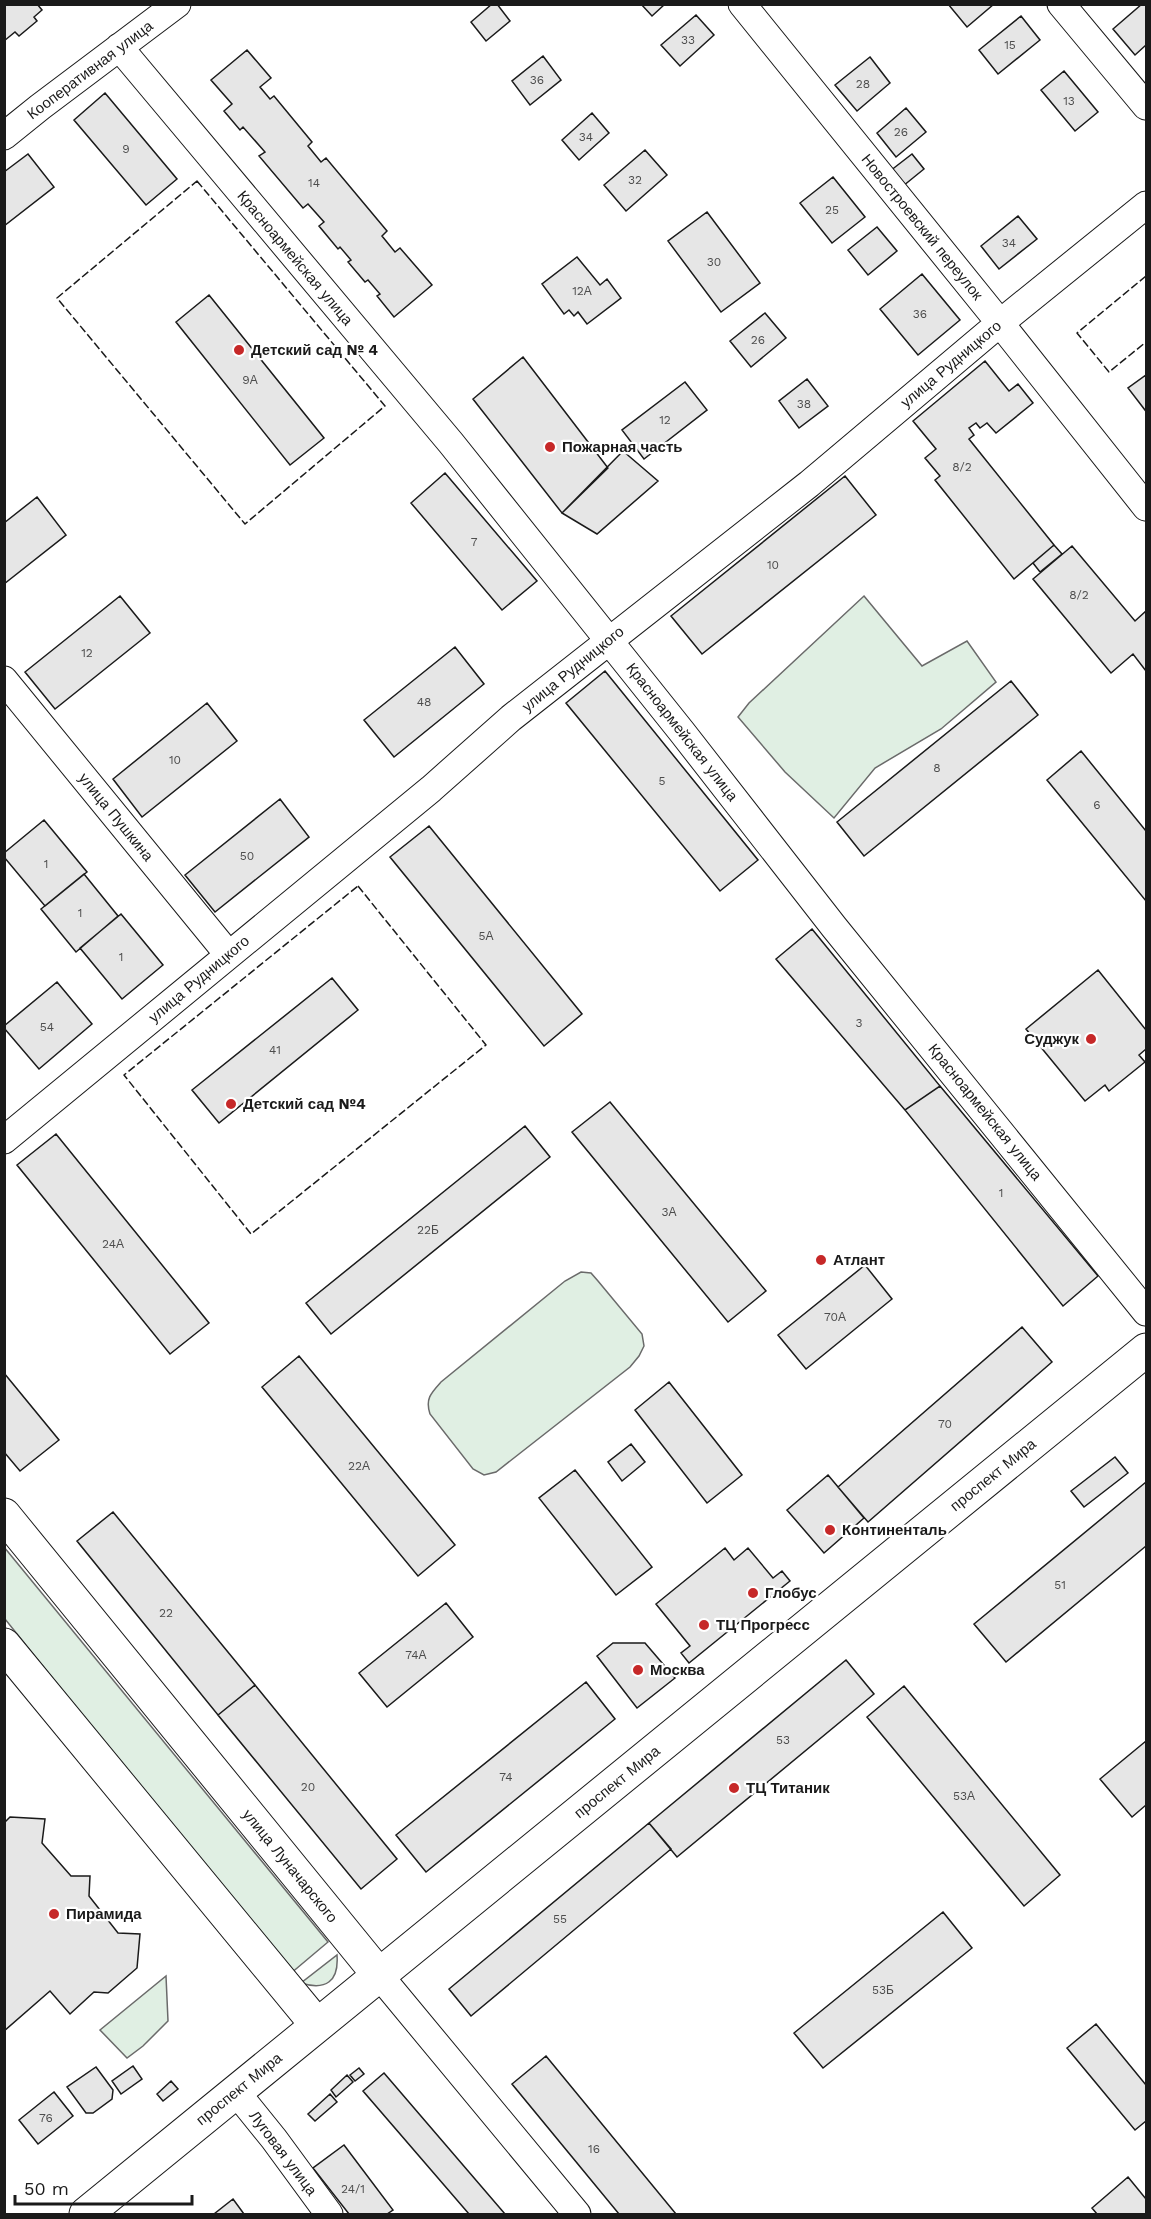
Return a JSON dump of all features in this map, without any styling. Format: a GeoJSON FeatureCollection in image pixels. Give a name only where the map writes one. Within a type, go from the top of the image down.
{"type":"FeatureCollection","features":[{"type":"Feature","properties":{"kind":"main road","name":"проспект Мира"},"geometry":{"type":"LineString","coordinates":[[86,2214],[1146,1350]]}},
{"type":"Feature","properties":{"kind":"main road","name":"улица Луначарского"},"geometry":{"type":"LineString","coordinates":[[4,1515],[379,1976]]}},
{"type":"Feature","properties":{"kind":"main road"},"geometry":{"type":"LineString","coordinates":[[4,1645],[317,2025]]}},
{"type":"Feature","properties":{"kind":"street","name":"Кооперативная улица"},"geometry":{"type":"LineString","coordinates":[[4,136],[177,4]]}},
{"type":"Feature","properties":{"kind":"street","name":"Новостроевский переулок"},"geometry":{"type":"LineString","coordinates":[[742,4],[1146,507]]}},
{"type":"Feature","properties":{"kind":"street"},"geometry":{"type":"LineString","coordinates":[[1061,4],[1146,106]]}},
{"type":"Feature","properties":{"kind":"street","name":"Красноармейская улица"},"geometry":{"type":"LineString","coordinates":[[119,47],[451,443],[834,927],[1146,1312]]}},
{"type":"Feature","properties":{"kind":"street","name":"улица Рудницкого"},"geometry":{"type":"LineString","coordinates":[[4,1140],[431,789],[511,718],[809,484],[1000,323],[1146,205]]}},
{"type":"Feature","properties":{"kind":"street","name":"улица Пушкина"},"geometry":{"type":"LineString","coordinates":[[4,680],[228,954]]}},
{"type":"Feature","properties":{"kind":"street","name":"улица Луначарского"},"geometry":{"type":"LineString","coordinates":[[379,1976],[577,2214]]}},
{"type":"Feature","properties":{"kind":"street","name":"Луговая улица"},"geometry":{"type":"LineString","coordinates":[[236,2092],[329,2214]]}},
{"type":"Feature","properties":{"kind":"green space"},"geometry":{"type":"Polygon","coordinates":[[[864,596],[922,666],[967,641],[996,682],[941,729],[875,768],[834,818],[785,772],[738,717],[749,703],[864,596]]]}},
{"type":"Feature","properties":{"kind":"green space"},"geometry":{"type":"Polygon","coordinates":[[[581,1272],[591,1273],[598,1281],[642,1334],[644,1346],[630,1367],[496,1472],[484,1475],[473,1469],[430,1414],[428,1404],[430,1396],[441,1382],[565,1281],[581,1272]]]}},
{"type":"Feature","properties":{"kind":"green space"},"geometry":{"type":"Polygon","coordinates":[[[4,1547],[328,1942],[290,1974],[5,1619],[4,1547]]]}},
{"type":"Feature","properties":{"kind":"green space"},"geometry":{"type":"Polygon","coordinates":[[[337,1955],[336,1971],[329,1982],[317,1986],[301,1983],[337,1955]]]}},
{"type":"Feature","properties":{"kind":"green space"},"geometry":{"type":"Polygon","coordinates":[[[166,1976],[168,2021],[143,2046],[127,2058],[100,2030],[166,1976]]]}},
{"type":"Feature","properties":{"kind":"building"},"geometry":{"type":"Polygon","coordinates":[[[4,4],[37,4],[42,10],[34,17],[37,21],[19,36],[15,32],[4,41],[4,4]]]}},
{"type":"Feature","properties":{"kind":"building"},"geometry":{"type":"Polygon","coordinates":[[[492,4],[497,4],[510,21],[486,41],[471,22],[492,4]]]}},
{"type":"Feature","properties":{"kind":"building"},"geometry":{"type":"Polygon","coordinates":[[[641,4],[665,4],[652,16],[641,4]]]}},
{"type":"Feature","properties":{"kind":"building"},"geometry":{"type":"Polygon","coordinates":[[[948,4],[994,4],[967,27],[948,4]]]}},
{"type":"Feature","properties":{"kind":"building"},"geometry":{"type":"Polygon","coordinates":[[[1142,4],[1146,4],[1146,45],[1135,55],[1113,29],[1142,4]]]}},
{"type":"Feature","properties":{"kind":"building"},"geometry":{"type":"Polygon","coordinates":[[[696,15],[714,35],[680,66],[661,45],[696,15]]]}},
{"type":"Feature","properties":{"kind":"building"},"geometry":{"type":"Polygon","coordinates":[[[1021,16],[1040,40],[998,74],[979,50],[1021,16]]]}},
{"type":"Feature","properties":{"kind":"building"},"geometry":{"type":"Polygon","coordinates":[[[247,50],[271,78],[260,87],[270,99],[274,96],[312,142],[308,146],[321,162],[326,158],[387,231],[382,236],[395,252],[400,248],[432,285],[394,317],[377,296],[380,294],[368,280],[365,282],[348,262],[351,260],[340,247],[338,249],[319,226],[324,222],[308,204],[303,208],[259,156],[265,152],[243,127],[240,130],[224,111],[232,104],[211,80],[247,50]]]}},
{"type":"Feature","properties":{"kind":"building"},"geometry":{"type":"Polygon","coordinates":[[[543,56],[561,80],[530,105],[512,81],[543,56]]]}},
{"type":"Feature","properties":{"kind":"building"},"geometry":{"type":"Polygon","coordinates":[[[870,57],[890,83],[857,111],[835,85],[870,57]]]}},
{"type":"Feature","properties":{"kind":"building"},"geometry":{"type":"Polygon","coordinates":[[[1064,71],[1098,112],[1075,131],[1041,90],[1064,71]]]}},
{"type":"Feature","properties":{"kind":"building"},"geometry":{"type":"Polygon","coordinates":[[[105,93],[177,179],[146,205],[74,120],[105,93]]]}},
{"type":"Feature","properties":{"kind":"building"},"geometry":{"type":"Polygon","coordinates":[[[906,108],[926,132],[896,157],[877,133],[906,108]]]}},
{"type":"Feature","properties":{"kind":"building"},"geometry":{"type":"Polygon","coordinates":[[[592,113],[609,133],[579,160],[562,140],[592,113]]]}},
{"type":"Feature","properties":{"kind":"building"},"geometry":{"type":"Polygon","coordinates":[[[645,150],[667,175],[626,211],[604,185],[645,150]]]}},
{"type":"Feature","properties":{"kind":"building"},"geometry":{"type":"Polygon","coordinates":[[[28,154],[54,187],[4,226],[4,172],[28,154]]]}},
{"type":"Feature","properties":{"kind":"building"},"geometry":{"type":"Polygon","coordinates":[[[912,154],[924,169],[903,186],[890,171],[912,154]]]}},
{"type":"Feature","properties":{"kind":"building"},"geometry":{"type":"Polygon","coordinates":[[[833,177],[865,217],[832,243],[800,203],[833,177]]]}},
{"type":"Feature","properties":{"kind":"building"},"geometry":{"type":"Polygon","coordinates":[[[707,212],[760,283],[721,312],[668,241],[707,212]]]}},
{"type":"Feature","properties":{"kind":"building"},"geometry":{"type":"Polygon","coordinates":[[[1018,216],[1037,239],[999,269],[981,246],[1018,216]]]}},
{"type":"Feature","properties":{"kind":"building"},"geometry":{"type":"Polygon","coordinates":[[[877,227],[897,251],[868,275],[848,250],[877,227]]]}},
{"type":"Feature","properties":{"kind":"building"},"geometry":{"type":"Polygon","coordinates":[[[577,257],[600,285],[607,279],[621,298],[587,324],[578,312],[574,316],[569,310],[564,314],[542,284],[577,257]]]}},
{"type":"Feature","properties":{"kind":"building"},"geometry":{"type":"Polygon","coordinates":[[[922,274],[960,320],[918,355],[880,309],[922,274]]]}},
{"type":"Feature","properties":{"kind":"building"},"geometry":{"type":"Polygon","coordinates":[[[209,295],[324,438],[290,465],[176,322],[209,295]]]}},
{"type":"Feature","properties":{"kind":"building"},"geometry":{"type":"Polygon","coordinates":[[[765,313],[786,338],[751,367],[730,341],[765,313]]]}},
{"type":"Feature","properties":{"kind":"building"},"geometry":{"type":"Polygon","coordinates":[[[523,357],[608,468],[562,513],[473,399],[523,357]]]}},
{"type":"Feature","properties":{"kind":"building"},"geometry":{"type":"Polygon","coordinates":[[[985,361],[1009,391],[1018,384],[1033,403],[996,433],[987,423],[980,428],[976,423],[969,428],[974,435],[969,439],[1054,545],[1014,579],[935,480],[940,476],[925,458],[936,449],[913,421],[985,361]]]}},
{"type":"Feature","properties":{"kind":"building"},"geometry":{"type":"Polygon","coordinates":[[[1146,375],[1146,409],[1145,410],[1128,388],[1146,375]]]}},
{"type":"Feature","properties":{"kind":"building"},"geometry":{"type":"Polygon","coordinates":[[[807,379],[828,406],[799,428],[779,401],[807,379]]]}},
{"type":"Feature","properties":{"kind":"building"},"geometry":{"type":"Polygon","coordinates":[[[685,382],[707,410],[644,459],[622,430],[685,382]]]}},
{"type":"Feature","properties":{"kind":"building"},"geometry":{"type":"Polygon","coordinates":[[[623,451],[658,481],[597,534],[562,513],[623,451]]]}},
{"type":"Feature","properties":{"kind":"building"},"geometry":{"type":"Polygon","coordinates":[[[445,473],[537,581],[502,610],[411,503],[445,473]]]}},
{"type":"Feature","properties":{"kind":"building"},"geometry":{"type":"Polygon","coordinates":[[[845,476],[876,515],[702,654],[671,616],[845,476]]]}},
{"type":"Feature","properties":{"kind":"building"},"geometry":{"type":"Polygon","coordinates":[[[37,497],[66,535],[4,584],[4,523],[37,497]]]}},
{"type":"Feature","properties":{"kind":"building"},"geometry":{"type":"Polygon","coordinates":[[[1054,545],[1062,554],[1040,572],[1033,563],[1054,545]]]}},
{"type":"Feature","properties":{"kind":"building"},"geometry":{"type":"Polygon","coordinates":[[[1072,546],[1135,621],[1146,611],[1146,671],[1133,654],[1111,673],[1033,579],[1072,546]]]}},
{"type":"Feature","properties":{"kind":"building"},"geometry":{"type":"Polygon","coordinates":[[[120,596],[150,633],[55,709],[25,672],[120,596]]]}},
{"type":"Feature","properties":{"kind":"building"},"geometry":{"type":"Polygon","coordinates":[[[455,647],[484,684],[394,757],[364,720],[455,647]]]}},
{"type":"Feature","properties":{"kind":"building"},"geometry":{"type":"Polygon","coordinates":[[[605,671],[758,860],[720,891],[566,703],[605,671]]]}},
{"type":"Feature","properties":{"kind":"building"},"geometry":{"type":"Polygon","coordinates":[[[1011,681],[1038,715],[864,856],[837,822],[1011,681]]]}},
{"type":"Feature","properties":{"kind":"building"},"geometry":{"type":"Polygon","coordinates":[[[207,703],[237,741],[142,817],[113,779],[207,703]]]}},
{"type":"Feature","properties":{"kind":"building"},"geometry":{"type":"Polygon","coordinates":[[[1081,751],[1146,831],[1146,901],[1047,780],[1081,751]]]}},
{"type":"Feature","properties":{"kind":"building"},"geometry":{"type":"Polygon","coordinates":[[[280,799],[309,837],[215,912],[185,875],[280,799]]]}},
{"type":"Feature","properties":{"kind":"building"},"geometry":{"type":"Polygon","coordinates":[[[44,820],[87,872],[45,906],[4,857],[4,853],[44,820]]]}},
{"type":"Feature","properties":{"kind":"building"},"geometry":{"type":"Polygon","coordinates":[[[429,826],[582,1014],[544,1046],[390,857],[429,826]]]}},
{"type":"Feature","properties":{"kind":"building"},"geometry":{"type":"Polygon","coordinates":[[[84,874],[118,916],[76,952],[41,909],[84,874]]]}},
{"type":"Feature","properties":{"kind":"building"},"geometry":{"type":"Polygon","coordinates":[[[121,914],[163,965],[122,999],[80,948],[121,914]]]}},
{"type":"Feature","properties":{"kind":"building"},"geometry":{"type":"Polygon","coordinates":[[[812,929],[940,1086],[905,1110],[776,959],[812,929]]]}},
{"type":"Feature","properties":{"kind":"building","name":"Суджук"},"geometry":{"type":"Polygon","coordinates":[[[1098,970],[1146,1030],[1146,1049],[1139,1055],[1145,1062],[1109,1091],[1105,1085],[1085,1101],[1026,1029],[1098,970]]]}},
{"type":"Feature","properties":{"kind":"building"},"geometry":{"type":"Polygon","coordinates":[[[332,978],[358,1010],[219,1123],[192,1090],[332,978]]]}},
{"type":"Feature","properties":{"kind":"building"},"geometry":{"type":"Polygon","coordinates":[[[57,982],[92,1024],[39,1069],[4,1026],[57,982]]]}},
{"type":"Feature","properties":{"kind":"building"},"geometry":{"type":"Polygon","coordinates":[[[940,1086],[1098,1276],[1063,1306],[905,1110],[940,1086]]]}},
{"type":"Feature","properties":{"kind":"building"},"geometry":{"type":"Polygon","coordinates":[[[610,1102],[766,1291],[728,1322],[572,1132],[610,1102]]]}},
{"type":"Feature","properties":{"kind":"building"},"geometry":{"type":"Polygon","coordinates":[[[525,1126],[550,1157],[331,1334],[306,1303],[525,1126]]]}},
{"type":"Feature","properties":{"kind":"building"},"geometry":{"type":"Polygon","coordinates":[[[56,1134],[209,1323],[170,1354],[17,1165],[56,1134]]]}},
{"type":"Feature","properties":{"kind":"building"},"geometry":{"type":"Polygon","coordinates":[[[865,1265],[892,1299],[806,1369],[778,1335],[865,1265]]]}},
{"type":"Feature","properties":{"kind":"building"},"geometry":{"type":"Polygon","coordinates":[[[1022,1327],[1052,1362],[868,1522],[838,1487],[1022,1327]]]}},
{"type":"Feature","properties":{"kind":"building"},"geometry":{"type":"Polygon","coordinates":[[[299,1356],[455,1545],[418,1576],[262,1387],[299,1356]]]}},
{"type":"Feature","properties":{"kind":"building"},"geometry":{"type":"Polygon","coordinates":[[[4,1373],[59,1440],[20,1471],[4,1452],[4,1373]]]}},
{"type":"Feature","properties":{"kind":"building"},"geometry":{"type":"Polygon","coordinates":[[[669,1382],[742,1475],[707,1503],[635,1410],[669,1382]]]}},
{"type":"Feature","properties":{"kind":"building"},"geometry":{"type":"Polygon","coordinates":[[[631,1444],[645,1462],[622,1481],[608,1462],[631,1444]]]}},
{"type":"Feature","properties":{"kind":"building"},"geometry":{"type":"Polygon","coordinates":[[[1115,1457],[1128,1473],[1084,1507],[1071,1491],[1115,1457]]]}},
{"type":"Feature","properties":{"kind":"building"},"geometry":{"type":"Polygon","coordinates":[[[575,1470],[652,1567],[616,1595],[539,1498],[575,1470]]]}},
{"type":"Feature","properties":{"kind":"building"},"geometry":{"type":"Polygon","coordinates":[[[828,1475],[864,1518],[824,1553],[787,1510],[828,1475]]]}},
{"type":"Feature","properties":{"kind":"building"},"geometry":{"type":"Polygon","coordinates":[[[1146,1482],[1146,1546],[1006,1662],[974,1624],[1146,1482]]]}},
{"type":"Feature","properties":{"kind":"building"},"geometry":{"type":"Polygon","coordinates":[[[113,1512],[255,1685],[218,1715],[77,1541],[113,1512]]]}},
{"type":"Feature","properties":{"kind":"building","name":"ТЦ Прогресс"},"geometry":{"type":"Polygon","coordinates":[[[725,1548],[734,1560],[748,1548],[773,1578],[782,1571],[790,1581],[689,1663],[681,1653],[690,1646],[656,1604],[725,1548]]]}},
{"type":"Feature","properties":{"kind":"building"},"geometry":{"type":"Polygon","coordinates":[[[446,1603],[473,1637],[387,1707],[359,1673],[446,1603]]]}},
{"type":"Feature","properties":{"kind":"building","name":"Москва"},"geometry":{"type":"Polygon","coordinates":[[[613,1643],[645,1643],[675,1678],[637,1708],[597,1656],[613,1643]]]}},
{"type":"Feature","properties":{"kind":"building"},"geometry":{"type":"Polygon","coordinates":[[[846,1660],[874,1694],[677,1857],[649,1823],[846,1660]]]}},
{"type":"Feature","properties":{"kind":"building"},"geometry":{"type":"Polygon","coordinates":[[[586,1682],[615,1719],[426,1872],[396,1835],[586,1682]]]}},
{"type":"Feature","properties":{"kind":"building"},"geometry":{"type":"Polygon","coordinates":[[[255,1685],[397,1859],[361,1889],[218,1715],[255,1685]]]}},
{"type":"Feature","properties":{"kind":"building"},"geometry":{"type":"Polygon","coordinates":[[[904,1686],[1060,1875],[1024,1906],[867,1717],[904,1686]]]}},
{"type":"Feature","properties":{"kind":"building"},"geometry":{"type":"Polygon","coordinates":[[[1146,1741],[1146,1805],[1132,1817],[1100,1779],[1146,1741]]]}},
{"type":"Feature","properties":{"kind":"building","name":"Пирамида"},"geometry":{"type":"Polygon","coordinates":[[[10,1817],[45,1819],[42,1843],[71,1876],[90,1876],[89,1896],[118,1933],[140,1934],[137,1968],[108,1993],[94,1992],[70,2014],[50,1991],[4,2031],[4,1823],[10,1817]]]}},
{"type":"Feature","properties":{"kind":"building"},"geometry":{"type":"Polygon","coordinates":[[[649,1823],[671,1849],[471,2016],[449,1989],[649,1823]]]}},
{"type":"Feature","properties":{"kind":"building"},"geometry":{"type":"Polygon","coordinates":[[[943,1912],[972,1948],[823,2068],[794,2033],[943,1912]]]}},
{"type":"Feature","properties":{"kind":"building"},"geometry":{"type":"Polygon","coordinates":[[[1096,2024],[1146,2085],[1146,2121],[1135,2130],[1067,2048],[1096,2024]]]}},
{"type":"Feature","properties":{"kind":"building"},"geometry":{"type":"Polygon","coordinates":[[[546,2056],[676,2214],[619,2214],[512,2084],[546,2056]]]}},
{"type":"Feature","properties":{"kind":"building"},"geometry":{"type":"Polygon","coordinates":[[[133,2066],[142,2079],[121,2094],[112,2081],[133,2066]]]}},
{"type":"Feature","properties":{"kind":"building"},"geometry":{"type":"Polygon","coordinates":[[[96,2067],[113,2090],[112,2099],[93,2113],[86,2113],[67,2087],[96,2067]]]}},
{"type":"Feature","properties":{"kind":"building"},"geometry":{"type":"Polygon","coordinates":[[[359,2068],[364,2074],[355,2081],[350,2075],[359,2068]]]}},
{"type":"Feature","properties":{"kind":"building"},"geometry":{"type":"Polygon","coordinates":[[[384,2073],[505,2214],[469,2214],[363,2091],[384,2073]]]}},
{"type":"Feature","properties":{"kind":"building"},"geometry":{"type":"Polygon","coordinates":[[[347,2075],[353,2082],[336,2097],[331,2090],[347,2075]]]}},
{"type":"Feature","properties":{"kind":"building"},"geometry":{"type":"Polygon","coordinates":[[[171,2081],[178,2089],[163,2101],[157,2094],[171,2081]]]}},
{"type":"Feature","properties":{"kind":"building"},"geometry":{"type":"Polygon","coordinates":[[[54,2092],[73,2116],[38,2144],[19,2120],[54,2092]]]}},
{"type":"Feature","properties":{"kind":"building"},"geometry":{"type":"Polygon","coordinates":[[[330,2094],[337,2102],[315,2121],[308,2114],[330,2094]]]}},
{"type":"Feature","properties":{"kind":"building"},"geometry":{"type":"Polygon","coordinates":[[[344,2145],[393,2210],[387,2214],[349,2214],[313,2168],[344,2145]]]}},
{"type":"Feature","properties":{"kind":"building"},"geometry":{"type":"Polygon","coordinates":[[[1128,2177],[1146,2199],[1146,2214],[1097,2214],[1092,2208],[1128,2177]]]}},
{"type":"Feature","properties":{"kind":"building"},"geometry":{"type":"Polygon","coordinates":[[[233,2199],[244,2214],[214,2214],[233,2199]]]}},
{"type":"Feature","properties":{"kind":"fence"},"geometry":{"type":"LineString","coordinates":[[197,181],[385,406],[245,524],[57,298],[197,181]]}},
{"type":"Feature","properties":{"kind":"fence"},"geometry":{"type":"LineString","coordinates":[[1146,276],[1077,333],[1109,372],[1146,342]]}},
{"type":"Feature","properties":{"kind":"fence"},"geometry":{"type":"LineString","coordinates":[[358,886],[486,1045],[251,1234],[124,1075],[358,886]]}},
{"type":"Feature","properties":{"kind":"place","name":"Детский сад № 4"},"geometry":{"type":"Point","coordinates":[239,350]}},
{"type":"Feature","properties":{"kind":"place","name":"Пожарная часть"},"geometry":{"type":"Point","coordinates":[550,447]}},
{"type":"Feature","properties":{"kind":"place","name":"Суджук"},"geometry":{"type":"Point","coordinates":[1091,1039]}},
{"type":"Feature","properties":{"kind":"place","name":"Детский сад №4"},"geometry":{"type":"Point","coordinates":[231,1104]}},
{"type":"Feature","properties":{"kind":"place","name":"Атлант"},"geometry":{"type":"Point","coordinates":[821,1260]}},
{"type":"Feature","properties":{"kind":"place","name":"Континенталь"},"geometry":{"type":"Point","coordinates":[830,1530]}},
{"type":"Feature","properties":{"kind":"place","name":"Глобус"},"geometry":{"type":"Point","coordinates":[753,1593]}},
{"type":"Feature","properties":{"kind":"place","name":"ТЦ Прогресс"},"geometry":{"type":"Point","coordinates":[704,1625]}},
{"type":"Feature","properties":{"kind":"place","name":"Москва"},"geometry":{"type":"Point","coordinates":[638,1670]}},
{"type":"Feature","properties":{"kind":"place","name":"ТЦ Титаник"},"geometry":{"type":"Point","coordinates":[734,1788]}},
{"type":"Feature","properties":{"kind":"place","name":"Пирамида"},"geometry":{"type":"Point","coordinates":[54,1914]}}]}
